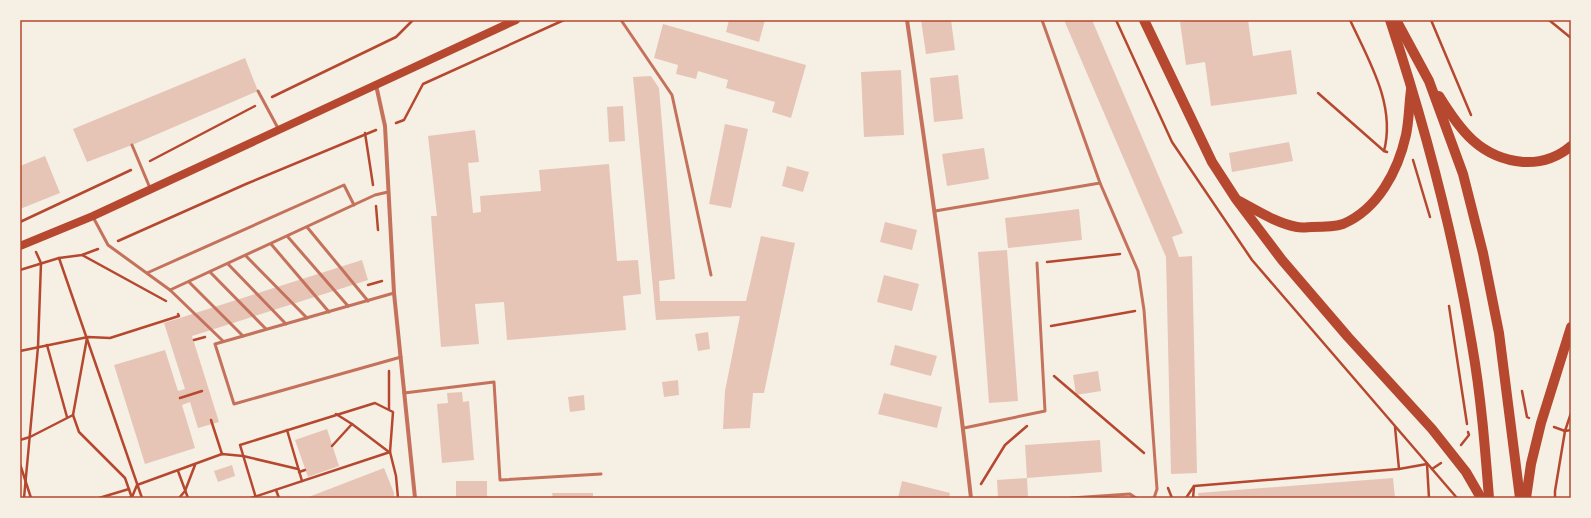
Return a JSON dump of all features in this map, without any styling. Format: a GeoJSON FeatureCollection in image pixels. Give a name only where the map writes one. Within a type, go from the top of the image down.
{"type":"FeatureCollection","features":[{"type":"Feature","properties":{"kind":"main road"},"geometry":{"type":"LineString","coordinates":[[20,246],[93,216],[516,20]]}},
{"type":"Feature","properties":{"kind":"main road"},"geometry":{"type":"LineString","coordinates":[[1144,20],[1212,162],[1236,199],[1287,266],[1348,337],[1453,454],[1466,472],[1481,498]]}},
{"type":"Feature","properties":{"kind":"main road"},"geometry":{"type":"LineString","coordinates":[[1390,20],[1412,86],[1456,258],[1468,323],[1482,417],[1489,498]]}},
{"type":"Feature","properties":{"kind":"main road"},"geometry":{"type":"LineString","coordinates":[[1396,20],[1429,81],[1455,122],[1469,137],[1484,149],[1496,156],[1511,161],[1534,163],[1550,160],[1571,146]]}},
{"type":"Feature","properties":{"kind":"main road"},"geometry":{"type":"LineString","coordinates":[[1429,81],[1463,174],[1483,253],[1499,333],[1520,498]]}},
{"type":"Feature","properties":{"kind":"main road"},"geometry":{"type":"LineString","coordinates":[[1236,199],[1271,219],[1298,227],[1323,227],[1342,224],[1363,211],[1378,197],[1390,179],[1400,154],[1406,134],[1412,86]]}},
{"type":"Feature","properties":{"kind":"main road"},"geometry":{"type":"LineString","coordinates":[[1526,498],[1531,464],[1541,423],[1571,327]]}},
{"type":"Feature","properties":{"kind":"street"},"geometry":{"type":"LineString","coordinates":[[907,20],[935,211],[972,498]]}},
{"type":"Feature","properties":{"kind":"street"},"geometry":{"type":"LineString","coordinates":[[376,84],[385,126],[394,293],[415,498]]}},
{"type":"Feature","properties":{"kind":"lane"},"geometry":{"type":"LineString","coordinates":[[621,20],[672,95],[711,274]]}},
{"type":"Feature","properties":{"kind":"lane"},"geometry":{"type":"LineString","coordinates":[[1042,20],[1100,183],[1138,271],[1144,310],[1157,489],[1154,498]]}},
{"type":"Feature","properties":{"kind":"lane"},"geometry":{"type":"LineString","coordinates":[[258,91],[279,130]]}},
{"type":"Feature","properties":{"kind":"lane"},"geometry":{"type":"LineString","coordinates":[[132,145],[150,189]]}},
{"type":"Feature","properties":{"kind":"lane"},"geometry":{"type":"LineString","coordinates":[[935,211],[1100,183]]}},
{"type":"Feature","properties":{"kind":"lane"},"geometry":{"type":"LineString","coordinates":[[147,273],[344,185],[354,205]]}},
{"type":"Feature","properties":{"kind":"lane"},"geometry":{"type":"LineString","coordinates":[[170,290],[288,237],[375,195],[388,192]]}},
{"type":"Feature","properties":{"kind":"lane"},"geometry":{"type":"LineString","coordinates":[[93,216],[108,245],[170,290],[223,341]]}},
{"type":"Feature","properties":{"kind":"lane"},"geometry":{"type":"LineString","coordinates":[[307,227],[368,301]]}},
{"type":"Feature","properties":{"kind":"lane"},"geometry":{"type":"LineString","coordinates":[[288,237],[348,306]]}},
{"type":"Feature","properties":{"kind":"lane"},"geometry":{"type":"LineString","coordinates":[[271,244],[329,312]]}},
{"type":"Feature","properties":{"kind":"lane"},"geometry":{"type":"LineString","coordinates":[[246,256],[307,318]]}},
{"type":"Feature","properties":{"kind":"lane"},"geometry":{"type":"LineString","coordinates":[[964,428],[1045,411],[1037,263]]}},
{"type":"Feature","properties":{"kind":"lane"},"geometry":{"type":"LineString","coordinates":[[228,264],[286,324]]}},
{"type":"Feature","properties":{"kind":"lane"},"geometry":{"type":"LineString","coordinates":[[210,272],[266,329]]}},
{"type":"Feature","properties":{"kind":"lane"},"geometry":{"type":"LineString","coordinates":[[189,282],[244,336]]}},
{"type":"Feature","properties":{"kind":"lane"},"geometry":{"type":"LineString","coordinates":[[394,293],[215,344],[234,404],[401,357]]}},
{"type":"Feature","properties":{"kind":"lane"},"geometry":{"type":"LineString","coordinates":[[404,393],[494,382],[500,480],[601,474]]}},
{"type":"Feature","properties":{"kind":"lane"},"geometry":{"type":"LineString","coordinates":[[1071,498],[1130,494],[1136,498]]}},
{"type":"Feature","properties":{"kind":"path"},"geometry":{"type":"LineString","coordinates":[[20,222],[141,166],[264,102],[396,37],[413,20]]}},
{"type":"Feature","properties":{"kind":"path"},"geometry":{"type":"LineString","coordinates":[[20,270],[60,258],[82,255],[108,245],[365,133],[404,120],[423,84],[564,20]]}},
{"type":"Feature","properties":{"kind":"path"},"geometry":{"type":"LineString","coordinates":[[1318,93],[1384,151],[1388,137],[1385,104],[1378,82],[1350,20]]}},
{"type":"Feature","properties":{"kind":"path"},"geometry":{"type":"LineString","coordinates":[[1430,20],[1472,118]]}},
{"type":"Feature","properties":{"kind":"path"},"geometry":{"type":"LineString","coordinates":[[1549,20],[1571,38]]}},
{"type":"Feature","properties":{"kind":"path"},"geometry":{"type":"LineString","coordinates":[[1412,156],[1431,221]]}},
{"type":"Feature","properties":{"kind":"path"},"geometry":{"type":"LineString","coordinates":[[1037,263],[1130,253]]}},
{"type":"Feature","properties":{"kind":"path"},"geometry":{"type":"LineString","coordinates":[[82,255],[170,304]]}},
{"type":"Feature","properties":{"kind":"path"},"geometry":{"type":"LineString","coordinates":[[60,258],[142,498]]}},
{"type":"Feature","properties":{"kind":"path"},"geometry":{"type":"LineString","coordinates":[[24,498],[38,347],[41,263]]}},
{"type":"Feature","properties":{"kind":"path"},"geometry":{"type":"LineString","coordinates":[[1432,469],[1453,454],[1468,435],[1448,298]]}},
{"type":"Feature","properties":{"kind":"path"},"geometry":{"type":"LineString","coordinates":[[1041,328],[1144,310]]}},
{"type":"Feature","properties":{"kind":"path"},"geometry":{"type":"LineString","coordinates":[[20,352],[88,337],[110,338],[179,316],[178,312]]}},
{"type":"Feature","properties":{"kind":"path"},"geometry":{"type":"LineString","coordinates":[[88,337],[73,415],[79,432],[125,478],[131,498]]}},
{"type":"Feature","properties":{"kind":"path"},"geometry":{"type":"LineString","coordinates":[[47,345],[67,417]]}},
{"type":"Feature","properties":{"kind":"path"},"geometry":{"type":"LineString","coordinates":[[1043,366],[1155,463]]}},
{"type":"Feature","properties":{"kind":"path"},"geometry":{"type":"LineString","coordinates":[[180,398],[202,391]]}},
{"type":"Feature","properties":{"kind":"path"},"geometry":{"type":"LineString","coordinates":[[256,497],[240,445],[375,403],[393,412],[390,452],[396,476],[398,498]]}},
{"type":"Feature","properties":{"kind":"path"},"geometry":{"type":"LineString","coordinates":[[980,485],[1005,445],[1045,411]]}},
{"type":"Feature","properties":{"kind":"path"},"geometry":{"type":"LineString","coordinates":[[1555,498],[1565,431],[1571,413]]}},
{"type":"Feature","properties":{"kind":"path"},"geometry":{"type":"LineString","coordinates":[[336,414],[390,452]]}},
{"type":"Feature","properties":{"kind":"path"},"geometry":{"type":"LineString","coordinates":[[20,440],[30,437],[73,415]]}},
{"type":"Feature","properties":{"kind":"path"},"geometry":{"type":"LineString","coordinates":[[211,420],[222,454]]}},
{"type":"Feature","properties":{"kind":"path"},"geometry":{"type":"LineString","coordinates":[[332,446],[352,424]]}},
{"type":"Feature","properties":{"kind":"path"},"geometry":{"type":"LineString","coordinates":[[1395,427],[1399,469]]}},
{"type":"Feature","properties":{"kind":"path"},"geometry":{"type":"LineString","coordinates":[[288,430],[302,481]]}},
{"type":"Feature","properties":{"kind":"path"},"geometry":{"type":"LineString","coordinates":[[292,449],[298,448]]}},
{"type":"Feature","properties":{"kind":"path"},"geometry":{"type":"LineString","coordinates":[[251,498],[390,452]]}},
{"type":"Feature","properties":{"kind":"path"},"geometry":{"type":"LineString","coordinates":[[131,498],[137,485],[222,454],[243,456],[298,470],[305,470]]}},
{"type":"Feature","properties":{"kind":"path"},"geometry":{"type":"LineString","coordinates":[[20,464],[31,498]]}},
{"type":"Feature","properties":{"kind":"path"},"geometry":{"type":"LineString","coordinates":[[179,498],[185,491],[195,464]]}},
{"type":"Feature","properties":{"kind":"path"},"geometry":{"type":"LineString","coordinates":[[1194,486],[1399,469],[1427,464],[1428,498]]}},
{"type":"Feature","properties":{"kind":"path"},"geometry":{"type":"LineString","coordinates":[[178,471],[188,498]]}},
{"type":"Feature","properties":{"kind":"path"},"geometry":{"type":"LineString","coordinates":[[1166,484],[1172,498]]}},
{"type":"Feature","properties":{"kind":"path"},"geometry":{"type":"LineString","coordinates":[[1186,498],[1194,486]]}},
{"type":"Feature","properties":{"kind":"path"},"geometry":{"type":"LineString","coordinates":[[1193,498],[1194,486]]}},
{"type":"Feature","properties":{"kind":"path"},"geometry":{"type":"LineString","coordinates":[[99,498],[129,489]]}},
{"type":"Feature","properties":{"kind":"path"},"geometry":{"type":"LineString","coordinates":[[276,490],[279,498]]}},
{"type":"Feature","properties":{"kind":"building"},"geometry":{"type":"Polygon","coordinates":[[[729,20],[765,20],[759,42],[726,32],[729,20]]]}},
{"type":"Feature","properties":{"kind":"building"},"geometry":{"type":"Polygon","coordinates":[[[921,20],[951,20],[955,50],[926,54],[921,20]]]}},
{"type":"Feature","properties":{"kind":"building"},"geometry":{"type":"Polygon","coordinates":[[[1064,20],[1092,20],[1183,233],[1172,237],[1179,257],[1192,256],[1197,473],[1171,474],[1166,257],[1064,20]]]}},
{"type":"Feature","properties":{"kind":"building"},"geometry":{"type":"Polygon","coordinates":[[[1196,20],[1248,20],[1253,56],[1291,50],[1297,94],[1211,106],[1205,62],[1186,65],[1180,22],[1196,20]]]}},
{"type":"Feature","properties":{"kind":"building"},"geometry":{"type":"Polygon","coordinates":[[[663,24],[806,65],[791,118],[772,112],[775,102],[726,88],[728,80],[698,71],[696,79],[676,74],[678,65],[654,58],[663,24]]]}},
{"type":"Feature","properties":{"kind":"building"},"geometry":{"type":"Polygon","coordinates":[[[245,58],[258,91],[132,145],[87,162],[73,129],[245,58]]]}},
{"type":"Feature","properties":{"kind":"building"},"geometry":{"type":"Polygon","coordinates":[[[901,70],[904,135],[864,137],[861,72],[901,70]]]}},
{"type":"Feature","properties":{"kind":"building"},"geometry":{"type":"Polygon","coordinates":[[[958,75],[963,119],[934,122],[930,78],[958,75]]]}},
{"type":"Feature","properties":{"kind":"building"},"geometry":{"type":"Polygon","coordinates":[[[651,76],[659,88],[675,279],[659,281],[660,301],[746,301],[761,236],[795,243],[764,393],[753,393],[750,428],[723,429],[725,391],[740,316],[656,320],[633,77],[651,76]]]}},
{"type":"Feature","properties":{"kind":"building"},"geometry":{"type":"Polygon","coordinates":[[[623,106],[625,141],[609,142],[607,107],[623,106]]]}},
{"type":"Feature","properties":{"kind":"building"},"geometry":{"type":"Polygon","coordinates":[[[725,124],[748,129],[731,208],[709,204],[725,124]]]}},
{"type":"Feature","properties":{"kind":"building"},"geometry":{"type":"Polygon","coordinates":[[[475,130],[479,162],[468,163],[473,213],[481,212],[480,196],[541,191],[539,170],[609,164],[617,261],[638,260],[641,294],[623,296],[626,330],[507,340],[504,302],[475,304],[479,344],[441,347],[431,216],[437,216],[428,136],[475,130]]]}},
{"type":"Feature","properties":{"kind":"building"},"geometry":{"type":"Polygon","coordinates":[[[1289,142],[1293,161],[1232,172],[1229,153],[1289,142]]]}},
{"type":"Feature","properties":{"kind":"building"},"geometry":{"type":"Polygon","coordinates":[[[984,148],[989,179],[947,186],[942,154],[984,148]]]}},
{"type":"Feature","properties":{"kind":"building"},"geometry":{"type":"Polygon","coordinates":[[[45,156],[60,193],[20,209],[20,166],[45,156]]]}},
{"type":"Feature","properties":{"kind":"building"},"geometry":{"type":"Polygon","coordinates":[[[787,166],[809,172],[803,192],[782,186],[787,166]]]}},
{"type":"Feature","properties":{"kind":"building"},"geometry":{"type":"Polygon","coordinates":[[[1079,209],[1082,240],[1008,248],[1005,218],[1079,209]]]}},
{"type":"Feature","properties":{"kind":"building"},"geometry":{"type":"Polygon","coordinates":[[[885,222],[917,230],[912,250],[880,242],[885,222]]]}},
{"type":"Feature","properties":{"kind":"building"},"geometry":{"type":"Polygon","coordinates":[[[1007,250],[1018,401],[989,403],[978,252],[1007,250]]]}},
{"type":"Feature","properties":{"kind":"building"},"geometry":{"type":"Polygon","coordinates":[[[362,260],[368,280],[192,336],[219,422],[198,428],[190,402],[182,405],[195,448],[145,464],[114,365],[165,350],[178,391],[185,389],[164,323],[362,260]]]}},
{"type":"Feature","properties":{"kind":"building"},"geometry":{"type":"Polygon","coordinates":[[[884,275],[919,284],[912,311],[877,302],[884,275]]]}},
{"type":"Feature","properties":{"kind":"building"},"geometry":{"type":"Polygon","coordinates":[[[708,332],[710,349],[698,351],[695,334],[708,332]]]}},
{"type":"Feature","properties":{"kind":"building"},"geometry":{"type":"Polygon","coordinates":[[[895,345],[937,356],[931,376],[890,365],[895,345]]]}},
{"type":"Feature","properties":{"kind":"building"},"geometry":{"type":"Polygon","coordinates":[[[1098,371],[1101,391],[1076,395],[1073,375],[1098,371]]]}},
{"type":"Feature","properties":{"kind":"building"},"geometry":{"type":"Polygon","coordinates":[[[678,380],[679,395],[664,397],[662,382],[678,380]]]}},
{"type":"Feature","properties":{"kind":"building"},"geometry":{"type":"Polygon","coordinates":[[[462,392],[463,402],[469,401],[474,460],[442,463],[437,404],[448,403],[447,393],[462,392]]]}},
{"type":"Feature","properties":{"kind":"building"},"geometry":{"type":"Polygon","coordinates":[[[884,393],[942,407],[937,428],[878,414],[884,393]]]}},
{"type":"Feature","properties":{"kind":"building"},"geometry":{"type":"Polygon","coordinates":[[[584,395],[585,410],[570,412],[568,397],[584,395]]]}},
{"type":"Feature","properties":{"kind":"building"},"geometry":{"type":"Polygon","coordinates":[[[327,429],[339,466],[308,477],[295,440],[327,429]]]}},
{"type":"Feature","properties":{"kind":"building"},"geometry":{"type":"Polygon","coordinates":[[[1100,440],[1102,472],[1027,478],[1025,445],[1100,440]]]}},
{"type":"Feature","properties":{"kind":"building"},"geometry":{"type":"Polygon","coordinates":[[[232,465],[235,476],[218,482],[214,471],[232,465]]]}},
{"type":"Feature","properties":{"kind":"building"},"geometry":{"type":"Polygon","coordinates":[[[384,468],[394,493],[394,498],[306,498],[384,468]]]}},
{"type":"Feature","properties":{"kind":"building"},"geometry":{"type":"Polygon","coordinates":[[[1027,478],[1028,498],[998,498],[997,480],[1027,478]]]}},
{"type":"Feature","properties":{"kind":"building"},"geometry":{"type":"Polygon","coordinates":[[[1393,478],[1395,498],[1199,498],[1198,493],[1393,478]]]}},
{"type":"Feature","properties":{"kind":"building"},"geometry":{"type":"Polygon","coordinates":[[[456,481],[487,481],[487,498],[456,498],[456,481]]]}},
{"type":"Feature","properties":{"kind":"building"},"geometry":{"type":"Polygon","coordinates":[[[902,481],[950,493],[949,498],[898,498],[902,481]]]}},
{"type":"Feature","properties":{"kind":"building"},"geometry":{"type":"Polygon","coordinates":[[[552,493],[593,493],[593,498],[553,498],[552,493]]]}}]}
